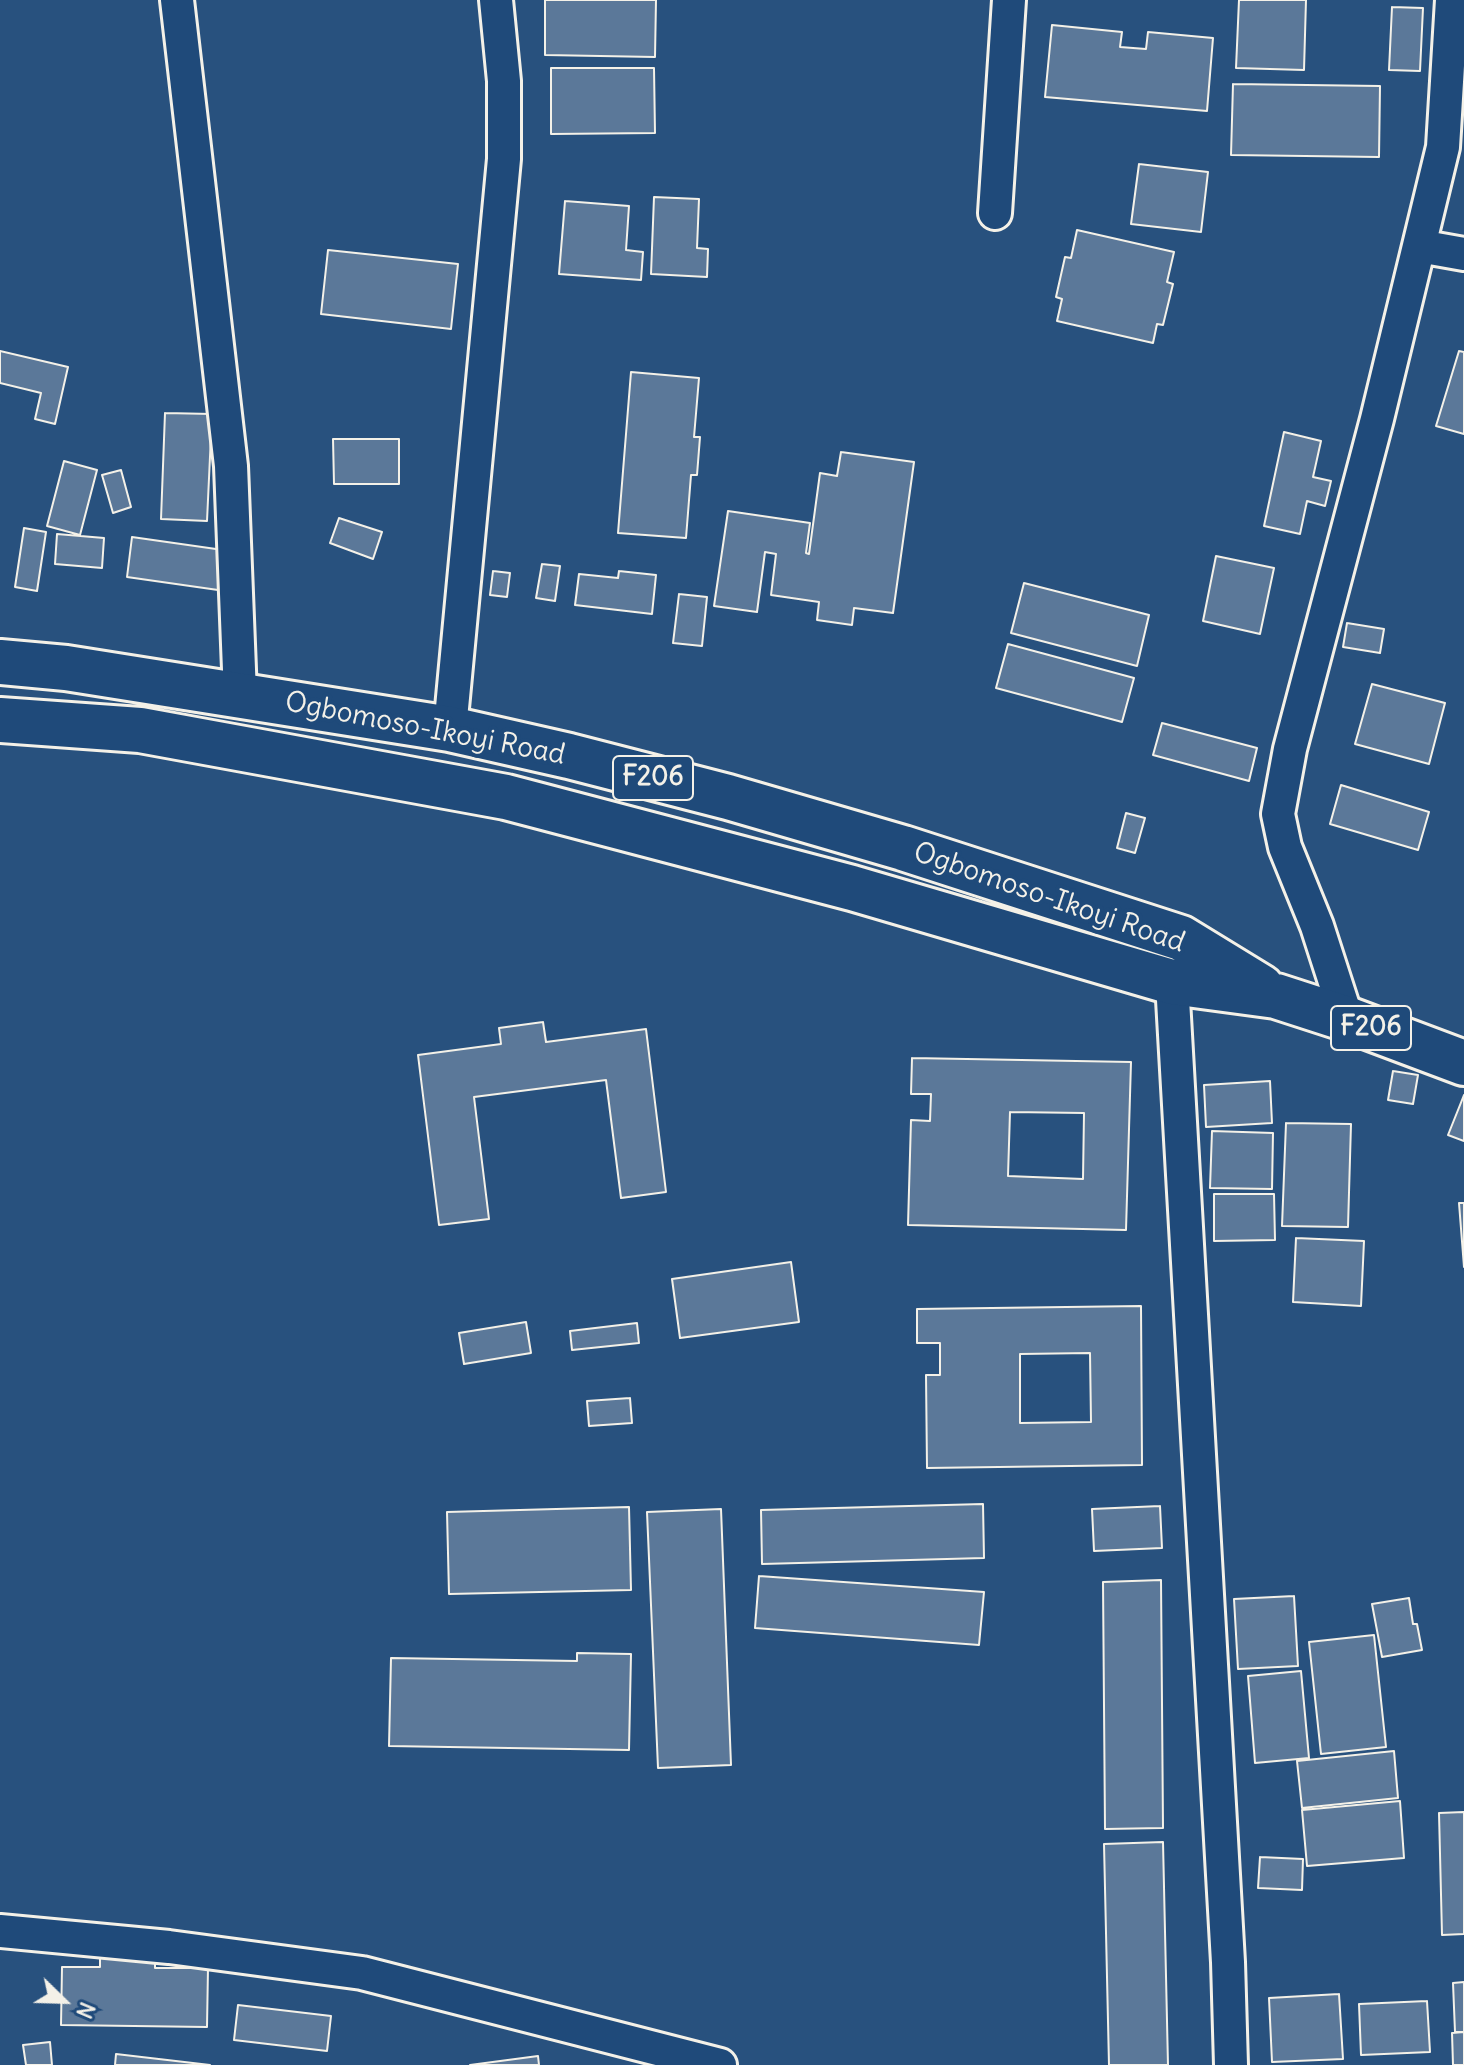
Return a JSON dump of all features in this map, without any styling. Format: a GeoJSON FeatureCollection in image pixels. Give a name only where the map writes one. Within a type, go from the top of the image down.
{"type":"FeatureCollection","features":[{"type":"Feature","properties":{"kind":"main road","name":"Ogbomoso-Ikoyi Road"},"geometry":{"type":"LineString","coordinates":[[0,662],[66,668],[450,729],[728,797],[903,848],[1181,938],[1276,996]]}},
{"type":"Feature","properties":{"kind":"main road","name":"Ogbomoso-Ikoyi Road"},"geometry":{"type":"LineString","coordinates":[[0,720],[140,730],[506,797],[852,888],[1172,982],[1276,996]]}},
{"type":"Feature","properties":{"kind":"main road","name":"F206"},"geometry":{"type":"LineString","coordinates":[[1276,996],[1464,1063]]}},
{"type":"Feature","properties":{"kind":"street"},"geometry":{"type":"LineString","coordinates":[[177,0],[231,466],[240,695]]}},
{"type":"Feature","properties":{"kind":"street"},"geometry":{"type":"LineString","coordinates":[[450,729],[504,159],[504,81],[496,0]]}},
{"type":"Feature","properties":{"kind":"street"},"geometry":{"type":"LineString","coordinates":[[995,213],[1009,0]]}},
{"type":"Feature","properties":{"kind":"street"},"geometry":{"type":"LineString","coordinates":[[1347,1019],[1317,926],[1285,847],[1278,814],[1290,749],[1443,147],[1452,0]]}},
{"type":"Feature","properties":{"kind":"street"},"geometry":{"type":"LineString","coordinates":[[1419,246],[1464,254]]}},
{"type":"Feature","properties":{"kind":"street"},"geometry":{"type":"LineString","coordinates":[[1172,982],[1228,1962],[1231,2065]]}},
{"type":"Feature","properties":{"kind":"street"},"geometry":{"type":"LineString","coordinates":[[0,1931],[169,1947],[362,1973],[720,2065]]}},
{"type":"Feature","properties":{"kind":"building"},"geometry":{"type":"Polygon","coordinates":[[[545,0],[656,0],[655,57],[545,55],[545,0]]]}},
{"type":"Feature","properties":{"kind":"building"},"geometry":{"type":"Polygon","coordinates":[[[1239,0],[1306,0],[1304,70],[1236,68],[1239,0]]]}},
{"type":"Feature","properties":{"kind":"building"},"geometry":{"type":"Polygon","coordinates":[[[1392,7],[1423,8],[1420,71],[1389,70],[1392,7]]]}},
{"type":"Feature","properties":{"kind":"building"},"geometry":{"type":"Polygon","coordinates":[[[1052,25],[1122,32],[1120,47],[1146,49],[1148,32],[1213,38],[1207,111],[1045,97],[1052,25]]]}},
{"type":"Feature","properties":{"kind":"building"},"geometry":{"type":"Polygon","coordinates":[[[551,68],[654,68],[655,133],[551,134],[551,68]]]}},
{"type":"Feature","properties":{"kind":"building"},"geometry":{"type":"Polygon","coordinates":[[[1233,84],[1380,86],[1379,157],[1231,155],[1233,84]]]}},
{"type":"Feature","properties":{"kind":"building"},"geometry":{"type":"Polygon","coordinates":[[[1139,164],[1208,172],[1201,232],[1131,224],[1139,164]]]}},
{"type":"Feature","properties":{"kind":"building"},"geometry":{"type":"Polygon","coordinates":[[[654,197],[699,199],[697,248],[708,249],[707,277],[651,274],[654,197]]]}},
{"type":"Feature","properties":{"kind":"building"},"geometry":{"type":"Polygon","coordinates":[[[565,201],[629,206],[626,250],[643,252],[641,280],[559,274],[565,201]]]}},
{"type":"Feature","properties":{"kind":"building"},"geometry":{"type":"Polygon","coordinates":[[[1077,230],[1174,252],[1167,282],[1173,284],[1163,325],[1157,324],[1153,343],[1057,321],[1062,299],[1056,297],[1065,257],[1071,258],[1077,230]]]}},
{"type":"Feature","properties":{"kind":"building"},"geometry":{"type":"Polygon","coordinates":[[[328,250],[458,264],[451,329],[321,314],[328,250]]]}},
{"type":"Feature","properties":{"kind":"building"},"geometry":{"type":"Polygon","coordinates":[[[0,351],[68,367],[55,424],[35,419],[41,393],[0,383],[0,351]]]}},
{"type":"Feature","properties":{"kind":"building"},"geometry":{"type":"Polygon","coordinates":[[[1459,351],[1464,352],[1464,434],[1436,426],[1459,351]]]}},
{"type":"Feature","properties":{"kind":"building"},"geometry":{"type":"Polygon","coordinates":[[[631,372],[699,378],[694,437],[700,437],[697,475],[691,475],[686,538],[618,533],[631,372]]]}},
{"type":"Feature","properties":{"kind":"building"},"geometry":{"type":"Polygon","coordinates":[[[165,413],[212,414],[207,521],[161,519],[165,413]]]}},
{"type":"Feature","properties":{"kind":"building"},"geometry":{"type":"Polygon","coordinates":[[[1284,432],[1321,441],[1313,477],[1331,481],[1325,506],[1307,501],[1300,534],[1264,526],[1284,432]]]}},
{"type":"Feature","properties":{"kind":"building"},"geometry":{"type":"Polygon","coordinates":[[[333,439],[399,439],[399,484],[334,484],[333,439]]]}},
{"type":"Feature","properties":{"kind":"building"},"geometry":{"type":"Polygon","coordinates":[[[841,452],[914,462],[893,613],[854,608],[852,625],[817,620],[819,602],[771,595],[776,554],[765,552],[757,612],[714,606],[728,511],[810,523],[806,553],[809,554],[820,473],[837,476],[841,452]]]}},
{"type":"Feature","properties":{"kind":"building"},"geometry":{"type":"Polygon","coordinates":[[[64,461],[97,470],[80,535],[47,526],[64,461]]]}},
{"type":"Feature","properties":{"kind":"building"},"geometry":{"type":"Polygon","coordinates":[[[121,470],[131,507],[113,513],[102,475],[121,470]]]}},
{"type":"Feature","properties":{"kind":"building"},"geometry":{"type":"Polygon","coordinates":[[[339,518],[382,532],[373,559],[330,543],[339,518]]]}},
{"type":"Feature","properties":{"kind":"building"},"geometry":{"type":"Polygon","coordinates":[[[24,528],[46,532],[37,591],[15,587],[24,528]]]}},
{"type":"Feature","properties":{"kind":"building"},"geometry":{"type":"Polygon","coordinates":[[[57,534],[104,538],[102,568],[55,564],[57,534]]]}},
{"type":"Feature","properties":{"kind":"building"},"geometry":{"type":"Polygon","coordinates":[[[132,537],[230,551],[225,591],[127,577],[132,537]]]}},
{"type":"Feature","properties":{"kind":"building"},"geometry":{"type":"Polygon","coordinates":[[[1216,556],[1274,568],[1260,634],[1203,621],[1216,556]]]}},
{"type":"Feature","properties":{"kind":"building"},"geometry":{"type":"Polygon","coordinates":[[[542,564],[560,566],[555,601],[536,598],[542,564]]]}},
{"type":"Feature","properties":{"kind":"building"},"geometry":{"type":"Polygon","coordinates":[[[493,571],[510,573],[507,597],[490,595],[493,571]]]}},
{"type":"Feature","properties":{"kind":"building"},"geometry":{"type":"Polygon","coordinates":[[[619,571],[656,575],[652,614],[575,605],[579,574],[618,578],[619,571]]]}},
{"type":"Feature","properties":{"kind":"building"},"geometry":{"type":"Polygon","coordinates":[[[1024,583],[1149,615],[1137,666],[1011,633],[1024,583]]]}},
{"type":"Feature","properties":{"kind":"building"},"geometry":{"type":"Polygon","coordinates":[[[679,594],[707,597],[702,646],[673,643],[679,594]]]}},
{"type":"Feature","properties":{"kind":"building"},"geometry":{"type":"Polygon","coordinates":[[[1347,623],[1384,629],[1380,653],[1343,647],[1347,623]]]}},
{"type":"Feature","properties":{"kind":"building"},"geometry":{"type":"Polygon","coordinates":[[[1008,644],[1134,678],[1122,722],[996,688],[1008,644]]]}},
{"type":"Feature","properties":{"kind":"building"},"geometry":{"type":"Polygon","coordinates":[[[1372,684],[1445,703],[1429,764],[1355,744],[1372,684]]]}},
{"type":"Feature","properties":{"kind":"building"},"geometry":{"type":"Polygon","coordinates":[[[1162,723],[1257,748],[1249,781],[1153,755],[1162,723]]]}},
{"type":"Feature","properties":{"kind":"building"},"geometry":{"type":"Polygon","coordinates":[[[1341,785],[1429,812],[1418,850],[1330,824],[1341,785]]]}},
{"type":"Feature","properties":{"kind":"building"},"geometry":{"type":"Polygon","coordinates":[[[1126,813],[1145,818],[1135,853],[1117,848],[1126,813]]]}},
{"type":"Feature","properties":{"kind":"building"},"geometry":{"type":"Polygon","coordinates":[[[543,1022],[546,1042],[646,1029],[666,1192],[621,1198],[606,1080],[474,1097],[489,1219],[439,1225],[418,1055],[501,1044],[499,1028],[543,1022]]]}},
{"type":"Feature","properties":{"kind":"building"},"geometry":{"type":"Polygon","coordinates":[[[912,1058],[1131,1062],[1126,1230],[908,1225],[911,1120],[930,1121],[931,1094],[911,1094],[912,1058]],[[1010,1112],[1008,1176],[1083,1179],[1084,1113],[1010,1112]]]}},
{"type":"Feature","properties":{"kind":"building"},"geometry":{"type":"Polygon","coordinates":[[[1393,1071],[1418,1075],[1413,1104],[1388,1100],[1393,1071]]]}},
{"type":"Feature","properties":{"kind":"building"},"geometry":{"type":"Polygon","coordinates":[[[1270,1081],[1272,1123],[1206,1127],[1204,1085],[1270,1081]]]}},
{"type":"Feature","properties":{"kind":"building"},"geometry":{"type":"Polygon","coordinates":[[[1464,1095],[1464,1141],[1448,1135],[1464,1095]]]}},
{"type":"Feature","properties":{"kind":"building"},"geometry":{"type":"Polygon","coordinates":[[[1286,1123],[1351,1124],[1348,1227],[1282,1226],[1286,1123]]]}},
{"type":"Feature","properties":{"kind":"building"},"geometry":{"type":"Polygon","coordinates":[[[1212,1131],[1273,1133],[1272,1189],[1210,1188],[1212,1131]]]}},
{"type":"Feature","properties":{"kind":"building"},"geometry":{"type":"Polygon","coordinates":[[[1214,1194],[1274,1194],[1275,1240],[1214,1241],[1214,1194]]]}},
{"type":"Feature","properties":{"kind":"building"},"geometry":{"type":"Polygon","coordinates":[[[1459,1203],[1464,1203],[1464,1267],[1459,1203]]]}},
{"type":"Feature","properties":{"kind":"building"},"geometry":{"type":"Polygon","coordinates":[[[1296,1238],[1364,1241],[1361,1306],[1293,1302],[1296,1238]]]}},
{"type":"Feature","properties":{"kind":"building"},"geometry":{"type":"Polygon","coordinates":[[[791,1262],[799,1322],[680,1338],[672,1279],[791,1262]]]}},
{"type":"Feature","properties":{"kind":"building"},"geometry":{"type":"Polygon","coordinates":[[[1141,1306],[1142,1465],[927,1468],[926,1375],[940,1375],[940,1343],[917,1343],[917,1309],[1141,1306]],[[1090,1353],[1020,1354],[1020,1423],[1091,1422],[1090,1353]]]}},
{"type":"Feature","properties":{"kind":"building"},"geometry":{"type":"Polygon","coordinates":[[[526,1322],[531,1353],[464,1364],[459,1333],[526,1322]]]}},
{"type":"Feature","properties":{"kind":"building"},"geometry":{"type":"Polygon","coordinates":[[[637,1323],[639,1343],[572,1350],[570,1331],[637,1323]]]}},
{"type":"Feature","properties":{"kind":"building"},"geometry":{"type":"Polygon","coordinates":[[[630,1398],[632,1423],[589,1426],[587,1401],[630,1398]]]}},
{"type":"Feature","properties":{"kind":"building"},"geometry":{"type":"Polygon","coordinates":[[[983,1504],[984,1558],[762,1564],[761,1510],[983,1504]]]}},
{"type":"Feature","properties":{"kind":"building"},"geometry":{"type":"Polygon","coordinates":[[[1160,1506],[1162,1548],[1094,1551],[1092,1509],[1160,1506]]]}},
{"type":"Feature","properties":{"kind":"building"},"geometry":{"type":"Polygon","coordinates":[[[629,1507],[631,1590],[449,1594],[447,1512],[629,1507]]]}},
{"type":"Feature","properties":{"kind":"building"},"geometry":{"type":"Polygon","coordinates":[[[721,1509],[731,1765],[658,1768],[647,1512],[721,1509]]]}},
{"type":"Feature","properties":{"kind":"building"},"geometry":{"type":"Polygon","coordinates":[[[759,1576],[984,1592],[979,1645],[755,1628],[759,1576]]]}},
{"type":"Feature","properties":{"kind":"building"},"geometry":{"type":"Polygon","coordinates":[[[1161,1580],[1163,1828],[1105,1829],[1103,1582],[1161,1580]]]}},
{"type":"Feature","properties":{"kind":"building"},"geometry":{"type":"Polygon","coordinates":[[[1294,1596],[1298,1666],[1238,1669],[1234,1599],[1294,1596]]]}},
{"type":"Feature","properties":{"kind":"building"},"geometry":{"type":"Polygon","coordinates":[[[1409,1598],[1413,1624],[1417,1624],[1422,1650],[1382,1657],[1372,1604],[1409,1598]]]}},
{"type":"Feature","properties":{"kind":"building"},"geometry":{"type":"Polygon","coordinates":[[[1374,1635],[1386,1747],[1321,1754],[1309,1642],[1374,1635]]]}},
{"type":"Feature","properties":{"kind":"building"},"geometry":{"type":"Polygon","coordinates":[[[577,1653],[631,1654],[629,1750],[389,1746],[391,1658],[577,1661],[577,1653]]]}},
{"type":"Feature","properties":{"kind":"building"},"geometry":{"type":"Polygon","coordinates":[[[1301,1671],[1309,1758],[1255,1763],[1248,1676],[1301,1671]]]}},
{"type":"Feature","properties":{"kind":"building"},"geometry":{"type":"Polygon","coordinates":[[[1394,1751],[1398,1798],[1302,1808],[1297,1761],[1394,1751]]]}},
{"type":"Feature","properties":{"kind":"building"},"geometry":{"type":"Polygon","coordinates":[[[1400,1801],[1404,1858],[1307,1866],[1302,1810],[1400,1801]]]}},
{"type":"Feature","properties":{"kind":"building"},"geometry":{"type":"Polygon","coordinates":[[[1464,1812],[1464,1934],[1442,1935],[1439,1813],[1464,1812]]]}},
{"type":"Feature","properties":{"kind":"building"},"geometry":{"type":"Polygon","coordinates":[[[1163,1842],[1168,2065],[1109,2065],[1104,1844],[1163,1842]]]}},
{"type":"Feature","properties":{"kind":"building"},"geometry":{"type":"Polygon","coordinates":[[[1260,1857],[1303,1859],[1302,1890],[1258,1888],[1260,1857]]]}},
{"type":"Feature","properties":{"kind":"building"},"geometry":{"type":"Polygon","coordinates":[[[100,1955],[155,1956],[155,1968],[208,1968],[207,2027],[61,2025],[62,1967],[100,1967],[100,1955]]]}},
{"type":"Feature","properties":{"kind":"building"},"geometry":{"type":"Polygon","coordinates":[[[1464,1982],[1464,2032],[1455,2032],[1453,1983],[1464,1982]]]}},
{"type":"Feature","properties":{"kind":"building"},"geometry":{"type":"Polygon","coordinates":[[[1339,1994],[1343,2059],[1272,2062],[1269,1998],[1339,1994]]]}},
{"type":"Feature","properties":{"kind":"building"},"geometry":{"type":"Polygon","coordinates":[[[1427,2001],[1430,2052],[1361,2055],[1359,2004],[1427,2001]]]}},
{"type":"Feature","properties":{"kind":"building"},"geometry":{"type":"Polygon","coordinates":[[[238,2005],[331,2016],[327,2051],[234,2040],[238,2005]]]}},
{"type":"Feature","properties":{"kind":"building"},"geometry":{"type":"Polygon","coordinates":[[[1464,2032],[1464,2065],[1453,2065],[1452,2033],[1464,2032]]]}},
{"type":"Feature","properties":{"kind":"building"},"geometry":{"type":"Polygon","coordinates":[[[50,2042],[52,2065],[26,2065],[23,2045],[50,2042]]]}},
{"type":"Feature","properties":{"kind":"building"},"geometry":{"type":"Polygon","coordinates":[[[116,2054],[210,2065],[115,2065],[116,2054]]]}},
{"type":"Feature","properties":{"kind":"building"},"geometry":{"type":"Polygon","coordinates":[[[538,2056],[539,2065],[470,2065],[538,2056]]]}}]}
